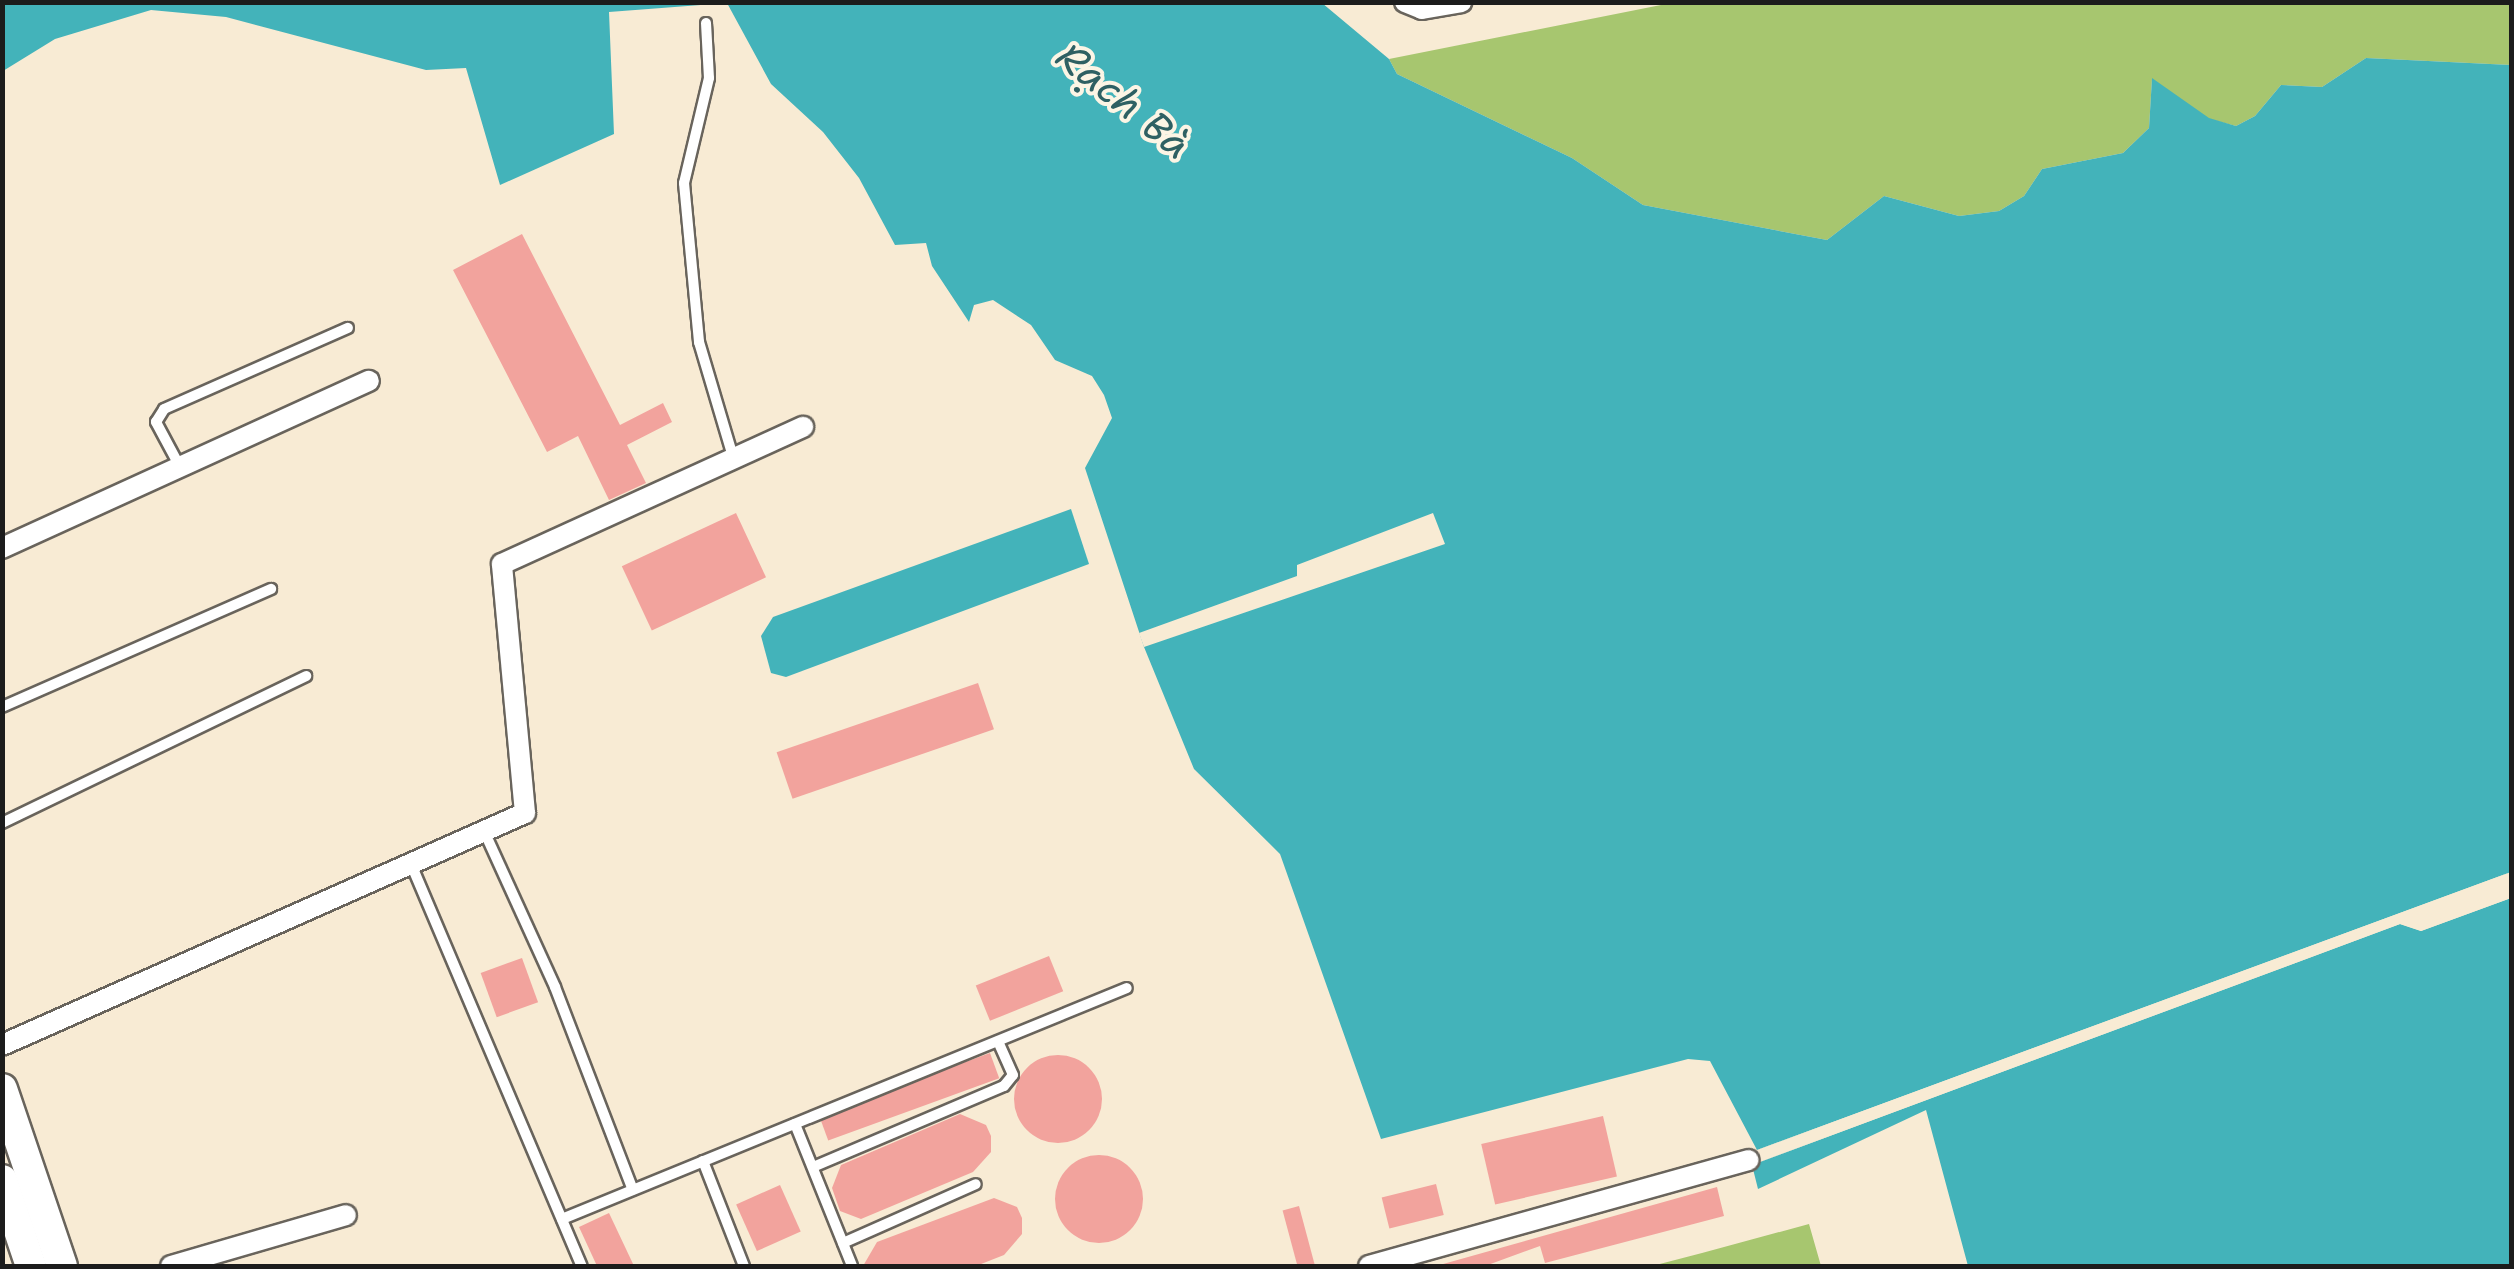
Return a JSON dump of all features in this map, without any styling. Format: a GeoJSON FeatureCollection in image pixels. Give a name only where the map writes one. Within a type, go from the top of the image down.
{"type":"FeatureCollection","features":[{"type":"Feature","properties":{"kind":"main road"},"geometry":{"type":"LineString","coordinates":[[2,1089],[62,1266]]}},
{"type":"Feature","properties":{"kind":"main road"},"geometry":{"type":"LineString","coordinates":[[2,1180],[8,1220],[30,1266]]}},
{"type":"Feature","properties":{"kind":"street"},"geometry":{"type":"LineString","coordinates":[[1406,2],[1422,9],[1461,2]]}},
{"type":"Feature","properties":{"kind":"street"},"geometry":{"type":"LineString","coordinates":[[2,548],[368,382]]}},
{"type":"Feature","properties":{"kind":"street"},"geometry":{"type":"LineString","coordinates":[[2,1045],[526,813],[502,564],[804,426]]}},
{"type":"Feature","properties":{"kind":"street"},"geometry":{"type":"LineString","coordinates":[[1369,1266],[1748,1160]]}},
{"type":"Feature","properties":{"kind":"street"},"geometry":{"type":"LineString","coordinates":[[171,1266],[346,1215]]}},
{"type":"Feature","properties":{"kind":"lane"},"geometry":{"type":"LineString","coordinates":[[706,23],[709,78],[684,183],[699,342],[734,460]]}},
{"type":"Feature","properties":{"kind":"lane"},"geometry":{"type":"LineString","coordinates":[[179,465],[156,422],[164,409],[348,328]]}},
{"type":"Feature","properties":{"kind":"lane"},"geometry":{"type":"LineString","coordinates":[[2,707],[271,589]]}},
{"type":"Feature","properties":{"kind":"lane"},"geometry":{"type":"LineString","coordinates":[[2,823],[306,676]]}},
{"type":"Feature","properties":{"kind":"lane"},"geometry":{"type":"LineString","coordinates":[[484,831],[556,988],[633,1190]]}},
{"type":"Feature","properties":{"kind":"lane"},"geometry":{"type":"LineString","coordinates":[[411,864],[582,1266]]}},
{"type":"Feature","properties":{"kind":"lane"},"geometry":{"type":"LineString","coordinates":[[562,1219],[1127,988]]}},
{"type":"Feature","properties":{"kind":"lane"},"geometry":{"type":"LineString","coordinates":[[812,1168],[1004,1086],[1013,1075],[998,1040]]}},
{"type":"Feature","properties":{"kind":"lane"},"geometry":{"type":"LineString","coordinates":[[795,1124],[852,1266]]}},
{"type":"Feature","properties":{"kind":"lane"},"geometry":{"type":"LineString","coordinates":[[703,1162],[744,1266]]}},
{"type":"Feature","properties":{"kind":"lane"},"geometry":{"type":"LineString","coordinates":[[842,1243],[976,1184]]}},
{"type":"Feature","properties":{"kind":"green space"},"geometry":{"type":"Polygon","coordinates":[[[1671,3],[2511,3],[2511,65],[2366,58],[2322,87],[2281,85],[2255,116],[2236,126],[2209,119],[2152,79],[2149,128],[2123,153],[2042,169],[2024,196],[1999,211],[1959,216],[1884,196],[1827,240],[1643,205],[1572,158],[1397,74],[1389,59],[1671,3]]]}},
{"type":"Feature","properties":{"kind":"green space"},"geometry":{"type":"Polygon","coordinates":[[[1809,1224],[1821,1266],[1652,1266],[1702,1253],[1809,1224]]]}},
{"type":"Feature","properties":{"kind":"water"},"geometry":{"type":"Polygon","coordinates":[[[3,3],[727,3],[609,12],[614,134],[500,185],[466,68],[426,70],[226,17],[151,10],[55,39],[3,71],[3,3]]]}},
{"type":"Feature","properties":{"kind":"water","name":"Rạch Bà"},"geometry":{"type":"Polygon","coordinates":[[[727,3],[1322,3],[1389,59],[1397,74],[1572,158],[1643,205],[1827,240],[1884,196],[1959,216],[1999,211],[2024,196],[2042,169],[2123,153],[2149,128],[2152,78],[2209,118],[2236,126],[2255,116],[2281,85],[2322,87],[2366,58],[2511,65],[2511,872],[1757,1150],[1710,1061],[1688,1059],[1381,1139],[1280,854],[1194,769],[1144,647],[1085,468],[1112,418],[1104,395],[1092,376],[1055,360],[1031,325],[993,300],[974,305],[969,322],[932,266],[926,243],[895,245],[859,178],[823,132],[771,84],[727,3]]]}},
{"type":"Feature","properties":{"kind":"water"},"geometry":{"type":"Polygon","coordinates":[[[1071,509],[1089,564],[786,677],[771,673],[761,636],[773,617],[1071,509]]]}},
{"type":"Feature","properties":{"kind":"water"},"geometry":{"type":"Polygon","coordinates":[[[2511,898],[2511,1266],[1968,1266],[1926,1110],[1758,1189],[1752,1165],[2400,924],[2421,931],[2511,898]]]}},
{"type":"Feature","properties":{"kind":"pier"},"geometry":{"type":"Polygon","coordinates":[[[1433,513],[1445,544],[1144,647],[1139,633],[1297,576],[1297,565],[1433,513]]]}},
{"type":"Feature","properties":{"kind":"pier"},"geometry":{"type":"Polygon","coordinates":[[[2511,872],[2399,919],[2421,926],[2511,893],[2511,898],[2421,931],[2400,924],[1752,1165],[2384,924],[1752,1152],[1757,1150],[2511,872]]]}},
{"type":"Feature","properties":{"kind":"building"},"geometry":{"type":"Polygon","coordinates":[[[522,234],[620,425],[663,403],[672,422],[627,445],[646,483],[609,500],[578,436],[547,452],[453,270],[522,234]]]}},
{"type":"Feature","properties":{"kind":"building"},"geometry":{"type":"Polygon","coordinates":[[[736,513],[766,577],[652,631],[622,566],[736,513]]]}},
{"type":"Feature","properties":{"kind":"building"},"geometry":{"type":"Polygon","coordinates":[[[978,683],[994,729],[793,799],[777,752],[978,683]]]}},
{"type":"Feature","properties":{"kind":"building"},"geometry":{"type":"Polygon","coordinates":[[[1049,956],[1063,991],[990,1021],[976,986],[1049,956]]]}},
{"type":"Feature","properties":{"kind":"building"},"geometry":{"type":"Polygon","coordinates":[[[522,958],[538,1002],[497,1017],[481,973],[522,958]]]}},
{"type":"Feature","properties":{"kind":"building"},"geometry":{"type":"Polygon","coordinates":[[[990,1053],[999,1078],[828,1141],[819,1115],[990,1053]]]}},
{"type":"Feature","properties":{"kind":"building"},"geometry":{"type":"Polygon","coordinates":[[[1058,1055],[1089,1068],[1102,1099],[1089,1130],[1058,1143],[1027,1130],[1014,1099],[1027,1068],[1058,1055]]]}},
{"type":"Feature","properties":{"kind":"building"},"geometry":{"type":"Polygon","coordinates":[[[960,1114],[986,1125],[991,1136],[991,1152],[973,1172],[861,1219],[840,1211],[832,1188],[841,1165],[960,1114]]]}},
{"type":"Feature","properties":{"kind":"building"},"geometry":{"type":"Polygon","coordinates":[[[1603,1116],[1617,1176],[1495,1205],[1481,1144],[1603,1116]]]}},
{"type":"Feature","properties":{"kind":"building"},"geometry":{"type":"Polygon","coordinates":[[[1099,1155],[1130,1168],[1143,1199],[1130,1230],[1099,1243],[1068,1230],[1055,1199],[1068,1168],[1099,1155]]]}},
{"type":"Feature","properties":{"kind":"building"},"geometry":{"type":"Polygon","coordinates":[[[1436,1184],[1444,1215],[1389,1229],[1382,1198],[1436,1184]]]}},
{"type":"Feature","properties":{"kind":"building"},"geometry":{"type":"Polygon","coordinates":[[[780,1185],[801,1232],[757,1251],[736,1205],[780,1185]]]}},
{"type":"Feature","properties":{"kind":"building"},"geometry":{"type":"Polygon","coordinates":[[[1717,1187],[1724,1216],[1545,1263],[1540,1246],[1485,1266],[1436,1266],[1717,1187]]]}},
{"type":"Feature","properties":{"kind":"building"},"geometry":{"type":"Polygon","coordinates":[[[994,1198],[1017,1207],[1022,1218],[1022,1234],[1004,1255],[976,1266],[863,1266],[877,1242],[994,1198]]]}},
{"type":"Feature","properties":{"kind":"building"},"geometry":{"type":"Polygon","coordinates":[[[1299,1206],[1315,1266],[1297,1266],[1283,1210],[1299,1206]]]}},
{"type":"Feature","properties":{"kind":"building"},"geometry":{"type":"Polygon","coordinates":[[[609,1213],[634,1266],[597,1266],[579,1227],[609,1213]]]}}]}
